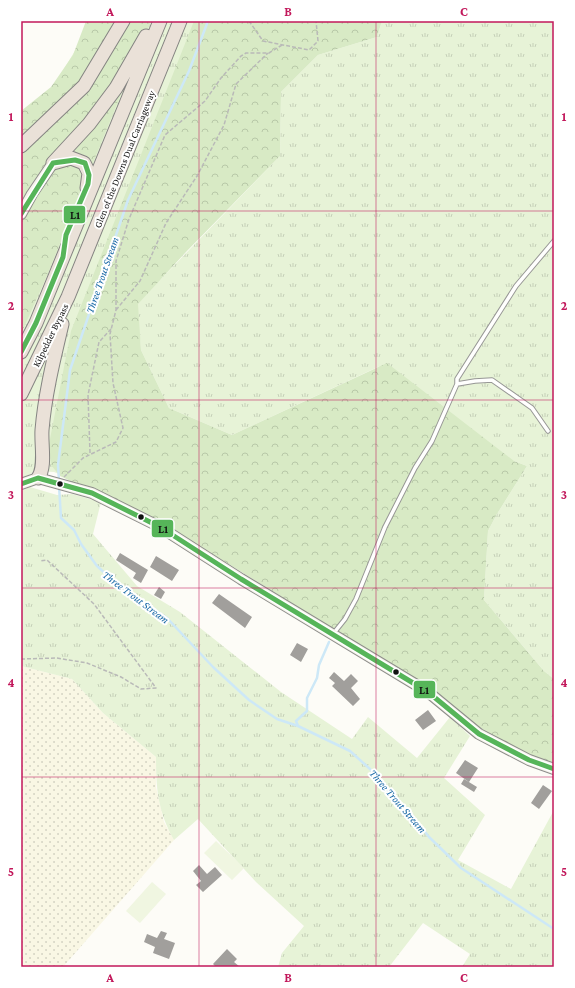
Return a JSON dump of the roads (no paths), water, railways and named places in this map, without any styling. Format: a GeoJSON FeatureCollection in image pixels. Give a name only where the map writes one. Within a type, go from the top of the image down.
{"type":"FeatureCollection","features":[{"type":"Feature","properties":{"kind":"highway"},"geometry":{"type":"LineString","coordinates":[[21,146],[84,86],[123,21]]}},
{"type":"Feature","properties":{"kind":"highway"},"geometry":{"type":"LineString","coordinates":[[53,163],[89,124],[116,88],[154,21]]}},
{"type":"Feature","properties":{"kind":"highway","name":"Glen of the Downs Dual Carriageway"},"geometry":{"type":"LineString","coordinates":[[63,257],[160,21]]}},
{"type":"Feature","properties":{"kind":"highway","name":"Glen of the Downs Dual Carriageway"},"geometry":{"type":"LineString","coordinates":[[68,297],[180,21]]}},
{"type":"Feature","properties":{"kind":"highway"},"geometry":{"type":"LineString","coordinates":[[53,163],[76,158],[86,165],[90,173],[88,184],[66,235],[63,257]]}},
{"type":"Feature","properties":{"kind":"highway","name":"Kilpedder Bypass"},"geometry":{"type":"LineString","coordinates":[[21,352],[36,323],[63,257]]}},
{"type":"Feature","properties":{"kind":"highway"},"geometry":{"type":"LineString","coordinates":[[38,478],[43,471],[42,429],[52,366],[68,297]]}},
{"type":"Feature","properties":{"kind":"highway","name":"Kilpedder Bypass"},"geometry":{"type":"LineString","coordinates":[[21,394],[68,297]]}},
{"type":"Feature","properties":{"kind":"main road"},"geometry":{"type":"LineString","coordinates":[[21,214],[32,194],[53,163]]}},
{"type":"Feature","properties":{"kind":"main road"},"geometry":{"type":"LineString","coordinates":[[21,484],[38,478],[61,483],[92,493],[160,527],[332,635],[428,692],[479,734],[529,760],[554,769]]}},
{"type":"Feature","properties":{"kind":"lane"},"geometry":{"type":"LineString","coordinates":[[332,635],[345,619],[356,599],[385,527],[415,468],[432,441],[457,384],[457,379],[516,286],[554,241]]}},
{"type":"Feature","properties":{"kind":"lane"},"geometry":{"type":"LineString","coordinates":[[457,384],[475,380],[492,380],[532,408],[548,431]]}},
{"type":"Feature","properties":{"kind":"waterway","name":"Three Trout Stream"},"geometry":{"type":"LineString","coordinates":[[59,481],[58,465],[70,370],[128,200],[189,71],[208,21]]}},
{"type":"Feature","properties":{"kind":"waterway","name":"Three Trout Stream"},"geometry":{"type":"LineString","coordinates":[[59,486],[61,518],[74,530],[81,544],[97,566],[119,586],[167,618],[213,667],[249,700],[277,719],[298,726],[350,751],[370,769],[390,794],[407,809],[429,837],[461,868],[554,929]]}},
{"type":"Feature","properties":{"kind":"waterway"},"geometry":{"type":"LineString","coordinates":[[298,726],[296,721],[307,711],[307,698],[317,678],[319,665],[329,642]]}}]}
